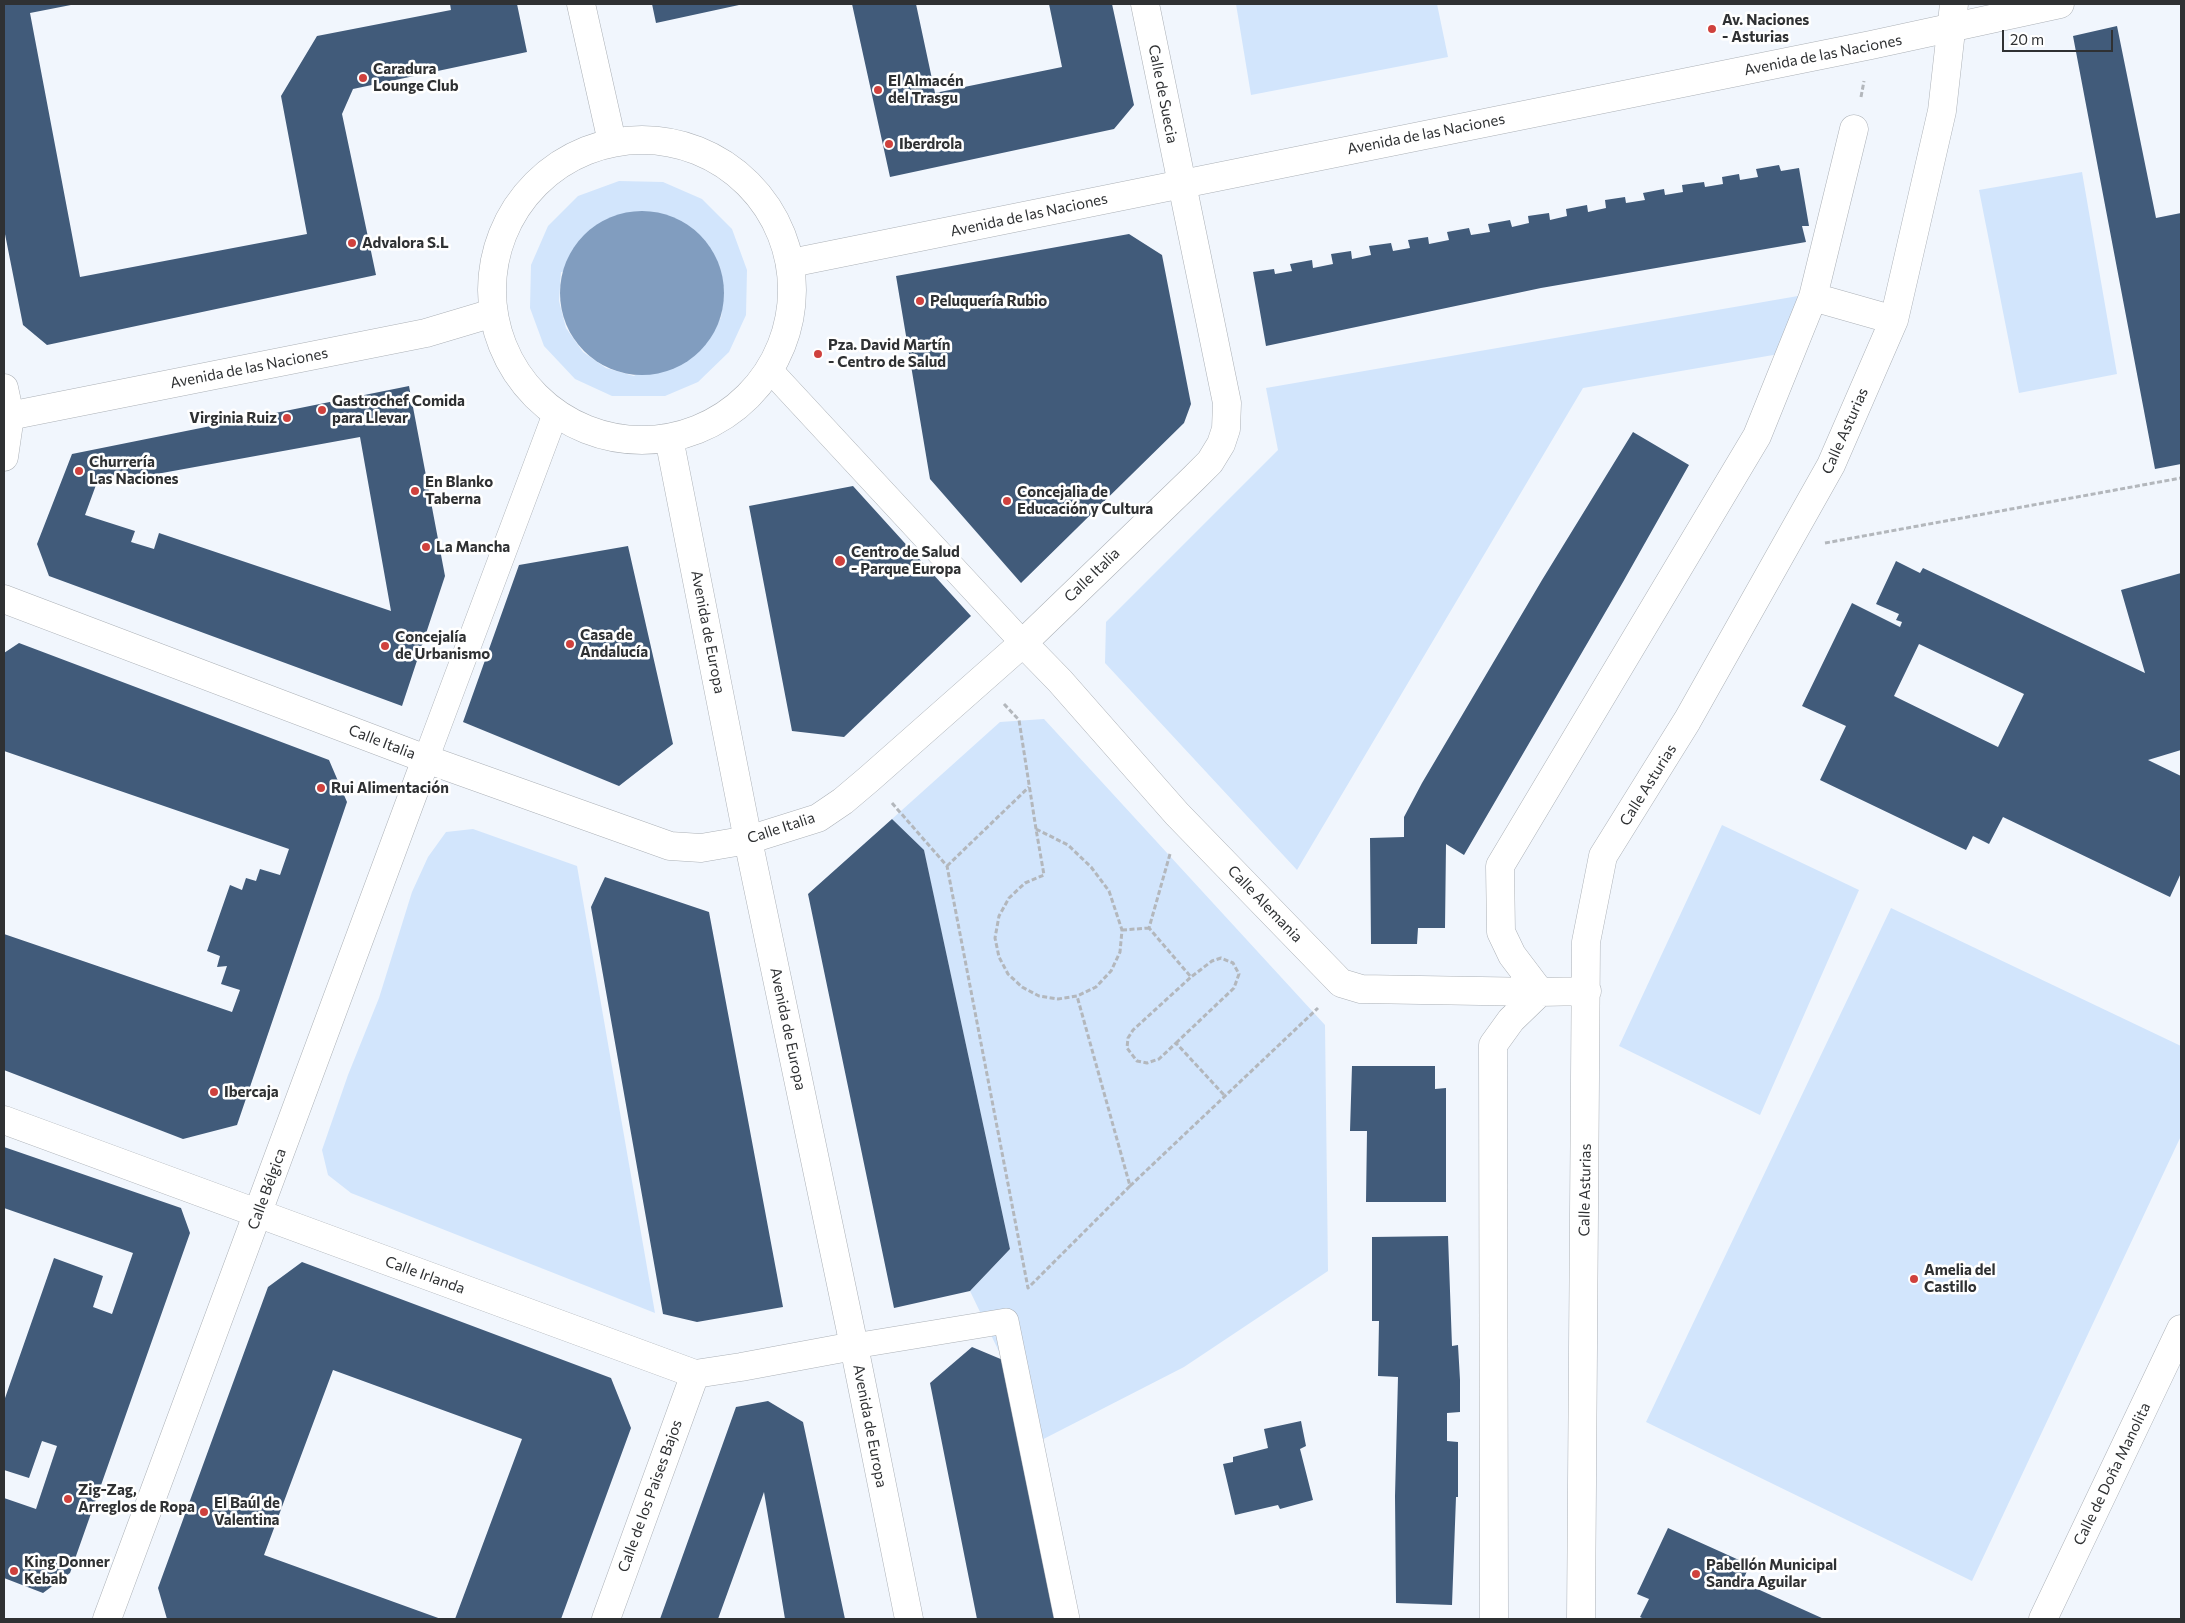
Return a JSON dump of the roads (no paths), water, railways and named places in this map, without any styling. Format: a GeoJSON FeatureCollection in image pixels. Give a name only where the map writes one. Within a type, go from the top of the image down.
{"type":"FeatureCollection","features":[{"type":"Feature","properties":{"kind":"street"},"geometry":{"type":"LineString","coordinates":[[581,4],[612,142]]}},
{"type":"Feature","properties":{"kind":"street","name":"Calle de Suecia"},"geometry":{"type":"LineString","coordinates":[[1145,4],[1180,184]]}},
{"type":"Feature","properties":{"kind":"street","name":"Avenida de las Naciones"},"geometry":{"type":"LineString","coordinates":[[791,263],[1180,184],[1954,16],[1998,16],[2060,4]]}},
{"type":"Feature","properties":{"kind":"street","name":"Calle Asturias"},"geometry":{"type":"LineString","coordinates":[[1582,1619],[1586,942],[1603,856],[1687,721],[1832,465],[1894,320],[1942,111],[1954,16]]}},
{"type":"Feature","properties":{"kind":"street"},"geometry":{"type":"LineString","coordinates":[[1540,992],[1512,956],[1501,932],[1500,866],[1757,436],[1813,297],[1854,129]]}},
{"type":"Feature","properties":{"kind":"street"},"geometry":{"type":"LineString","coordinates":[[660,140],[706,153],[746,180],[775,218],[791,263],[792,310],[783,343],[769,369],[752,394],[714,423],[669,438],[621,439],[575,425],[536,398],[507,359],[493,314],[492,268],[506,224],[532,186],[569,158],[612,142],[660,140]]}},
{"type":"Feature","properties":{"kind":"street","name":"Calle Italia"},"geometry":{"type":"LineString","coordinates":[[4,599],[426,759],[670,846],[701,848],[748,840],[818,818],[868,779],[1023,643],[1210,462],[1221,444],[1226,430],[1227,403],[1180,184]]}},
{"type":"Feature","properties":{"kind":"street"},"geometry":{"type":"LineString","coordinates":[[1813,297],[1894,320]]}},
{"type":"Feature","properties":{"kind":"street","name":"Avenida de las Naciones"},"geometry":{"type":"LineString","coordinates":[[7,416],[426,333],[493,314]]}},
{"type":"Feature","properties":{"kind":"street"},"geometry":{"type":"LineString","coordinates":[[769,369],[1023,643]]}},
{"type":"Feature","properties":{"kind":"street"},"geometry":{"type":"LineString","coordinates":[[4,388],[7,416],[4,457]]}},
{"type":"Feature","properties":{"kind":"street"},"geometry":{"type":"LineString","coordinates":[[426,759],[556,412]]}},
{"type":"Feature","properties":{"kind":"street","name":"Avenida de Europa"},"geometry":{"type":"LineString","coordinates":[[669,438],[748,840],[909,1619]]}},
{"type":"Feature","properties":{"kind":"street","name":"Calle Alemania"},"geometry":{"type":"LineString","coordinates":[[1023,643],[1060,680],[1177,814],[1341,983],[1361,989],[1540,992]]}},
{"type":"Feature","properties":{"kind":"street","name":"Calle Bélgica"},"geometry":{"type":"LineString","coordinates":[[107,1619],[426,759]]}},
{"type":"Feature","properties":{"kind":"street"},"geometry":{"type":"LineString","coordinates":[[1494,1619],[1494,1045],[1511,1020],[1540,992],[1587,991]]}},
{"type":"Feature","properties":{"kind":"street","name":"Calle Irlanda"},"geometry":{"type":"LineString","coordinates":[[4,1120],[695,1374],[854,1346]]}},
{"type":"Feature","properties":{"kind":"street"},"geometry":{"type":"LineString","coordinates":[[854,1346],[1006,1321],[1067,1619]]}},
{"type":"Feature","properties":{"kind":"street","name":"Calle de Doña Manolita"},"geometry":{"type":"LineString","coordinates":[[2043,1619],[2181,1329]]}},
{"type":"Feature","properties":{"kind":"street","name":"Calle de los Paises Bajos"},"geometry":{"type":"LineString","coordinates":[[606,1619],[695,1374]]}},
{"type":"Feature","properties":{"kind":"place","name":"Av. Naciones - Asturias"},"geometry":{"type":"Point","coordinates":[1712,29]}},
{"type":"Feature","properties":{"kind":"place","name":"Caradura Lounge Club"},"geometry":{"type":"Point","coordinates":[363,78]}},
{"type":"Feature","properties":{"kind":"place","name":"El Almacén del Trasgu"},"geometry":{"type":"Point","coordinates":[878,90]}},
{"type":"Feature","properties":{"kind":"place","name":"Iberdrola"},"geometry":{"type":"Point","coordinates":[889,144]}},
{"type":"Feature","properties":{"kind":"place","name":"Advalora S.L"},"geometry":{"type":"Point","coordinates":[352,243]}},
{"type":"Feature","properties":{"kind":"place","name":"Peluquería Rubio"},"geometry":{"type":"Point","coordinates":[920,301]}},
{"type":"Feature","properties":{"kind":"place","name":"Pza. David Martín - Centro de Salud"},"geometry":{"type":"Point","coordinates":[818,354]}},
{"type":"Feature","properties":{"kind":"place","name":"Gastrochef Comida para Llevar"},"geometry":{"type":"Point","coordinates":[322,410]}},
{"type":"Feature","properties":{"kind":"place","name":"Virginia Ruiz"},"geometry":{"type":"Point","coordinates":[287,418]}},
{"type":"Feature","properties":{"kind":"place","name":"Churrería Las Naciones"},"geometry":{"type":"Point","coordinates":[79,471]}},
{"type":"Feature","properties":{"kind":"place","name":"En Blanko Taberna"},"geometry":{"type":"Point","coordinates":[415,491]}},
{"type":"Feature","properties":{"kind":"place","name":"Concejalia de Educación y Cultura"},"geometry":{"type":"Point","coordinates":[1007,501]}},
{"type":"Feature","properties":{"kind":"place","name":"La Mancha"},"geometry":{"type":"Point","coordinates":[426,547]}},
{"type":"Feature","properties":{"kind":"place","name":"Centro de Salud - Parque Europa"},"geometry":{"type":"Point","coordinates":[840,561]}},
{"type":"Feature","properties":{"kind":"place","name":"Casa de Andalucía"},"geometry":{"type":"Point","coordinates":[570,644]}},
{"type":"Feature","properties":{"kind":"place","name":"Concejalía de Urbanismo"},"geometry":{"type":"Point","coordinates":[385,646]}},
{"type":"Feature","properties":{"kind":"place","name":"Rui Alimentación"},"geometry":{"type":"Point","coordinates":[321,788]}},
{"type":"Feature","properties":{"kind":"place","name":"Ibercaja"},"geometry":{"type":"Point","coordinates":[214,1092]}},
{"type":"Feature","properties":{"kind":"place","name":"Amelia del Castillo"},"geometry":{"type":"Point","coordinates":[1914,1279]}},
{"type":"Feature","properties":{"kind":"place","name":"Zig-Zag, Arreglos de Ropa"},"geometry":{"type":"Point","coordinates":[68,1499]}},
{"type":"Feature","properties":{"kind":"place","name":"El Baúl de Valentina"},"geometry":{"type":"Point","coordinates":[204,1512]}},
{"type":"Feature","properties":{"kind":"place","name":"King Donner Kebab"},"geometry":{"type":"Point","coordinates":[14,1571]}},
{"type":"Feature","properties":{"kind":"place","name":"Pabellón Municipal Sandra Aguilar"},"geometry":{"type":"Point","coordinates":[1696,1574]}}]}
